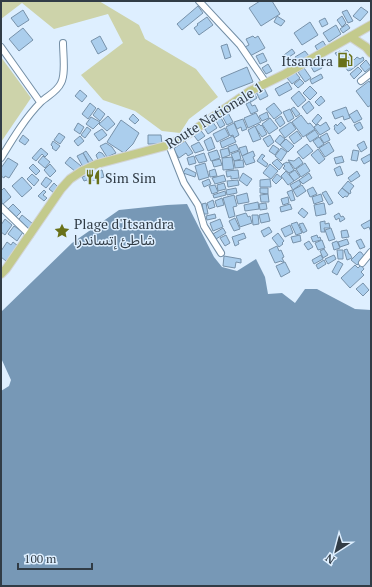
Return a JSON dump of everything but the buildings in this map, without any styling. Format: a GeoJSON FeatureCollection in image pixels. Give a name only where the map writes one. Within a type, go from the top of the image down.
{"type":"FeatureCollection","features":[{"type":"Feature","properties":{"kind":"main road","name":"Route Nationale 1"},"geometry":{"type":"LineString","coordinates":[[1,274],[30,236],[70,178],[97,164],[169,145],[190,133],[238,98],[285,74],[371,26]]}},
{"type":"Feature","properties":{"kind":"main road"},"geometry":{"type":"LineString","coordinates":[[362,31],[362,37],[368,50]]}},
{"type":"Feature","properties":{"kind":"main road"},"geometry":{"type":"LineString","coordinates":[[351,37],[368,50]]}},
{"type":"Feature","properties":{"kind":"street"},"geometry":{"type":"LineString","coordinates":[[199,1],[240,46],[266,83]]}},
{"type":"Feature","properties":{"kind":"street"},"geometry":{"type":"LineString","coordinates":[[1,158],[16,134],[40,102],[57,89],[61,83],[63,77],[63,43]]}},
{"type":"Feature","properties":{"kind":"street"},"geometry":{"type":"LineString","coordinates":[[1,47],[40,102]]}},
{"type":"Feature","properties":{"kind":"street"},"geometry":{"type":"LineString","coordinates":[[361,81],[371,73]]}},
{"type":"Feature","properties":{"kind":"street"},"geometry":{"type":"LineString","coordinates":[[169,145],[184,183],[198,206],[204,226],[221,253]]}},
{"type":"Feature","properties":{"kind":"street"},"geometry":{"type":"LineString","coordinates":[[1,207],[30,236]]}},
{"type":"Feature","properties":{"kind":"street"},"geometry":{"type":"LineString","coordinates":[[362,263],[371,252]]}},
{"type":"Feature","properties":{"kind":"green space"},"geometry":{"type":"Polygon","coordinates":[[[1,1],[99,1],[139,25],[145,39],[196,69],[218,97],[189,119],[180,133],[162,131],[135,111],[103,100],[81,75],[123,43],[108,14],[54,29],[22,3],[1,19],[1,1]]]}},
{"type":"Feature","properties":{"kind":"green space"},"geometry":{"type":"Polygon","coordinates":[[[1,57],[31,98],[1,142],[1,57]]]}},
{"type":"Feature","properties":{"kind":"water"},"geometry":{"type":"Polygon","coordinates":[[[187,204],[214,257],[222,267],[237,271],[256,259],[265,277],[268,294],[282,293],[295,303],[305,289],[317,289],[355,309],[371,310],[371,586],[1,586],[1,391],[9,386],[11,380],[1,358],[1,312],[72,243],[119,210],[187,204]]]}},
{"type":"Feature","properties":{"kind":"place","name":"Itsandra"},"geometry":{"type":"Point","coordinates":[345,60]}},
{"type":"Feature","properties":{"kind":"place","name":"Sim Sim"},"geometry":{"type":"Point","coordinates":[93,177]}},
{"type":"Feature","properties":{"kind":"place","name":"Plage d'Itsandra شاطئ إتساندرا"},"geometry":{"type":"Point","coordinates":[62,231]}}]}
